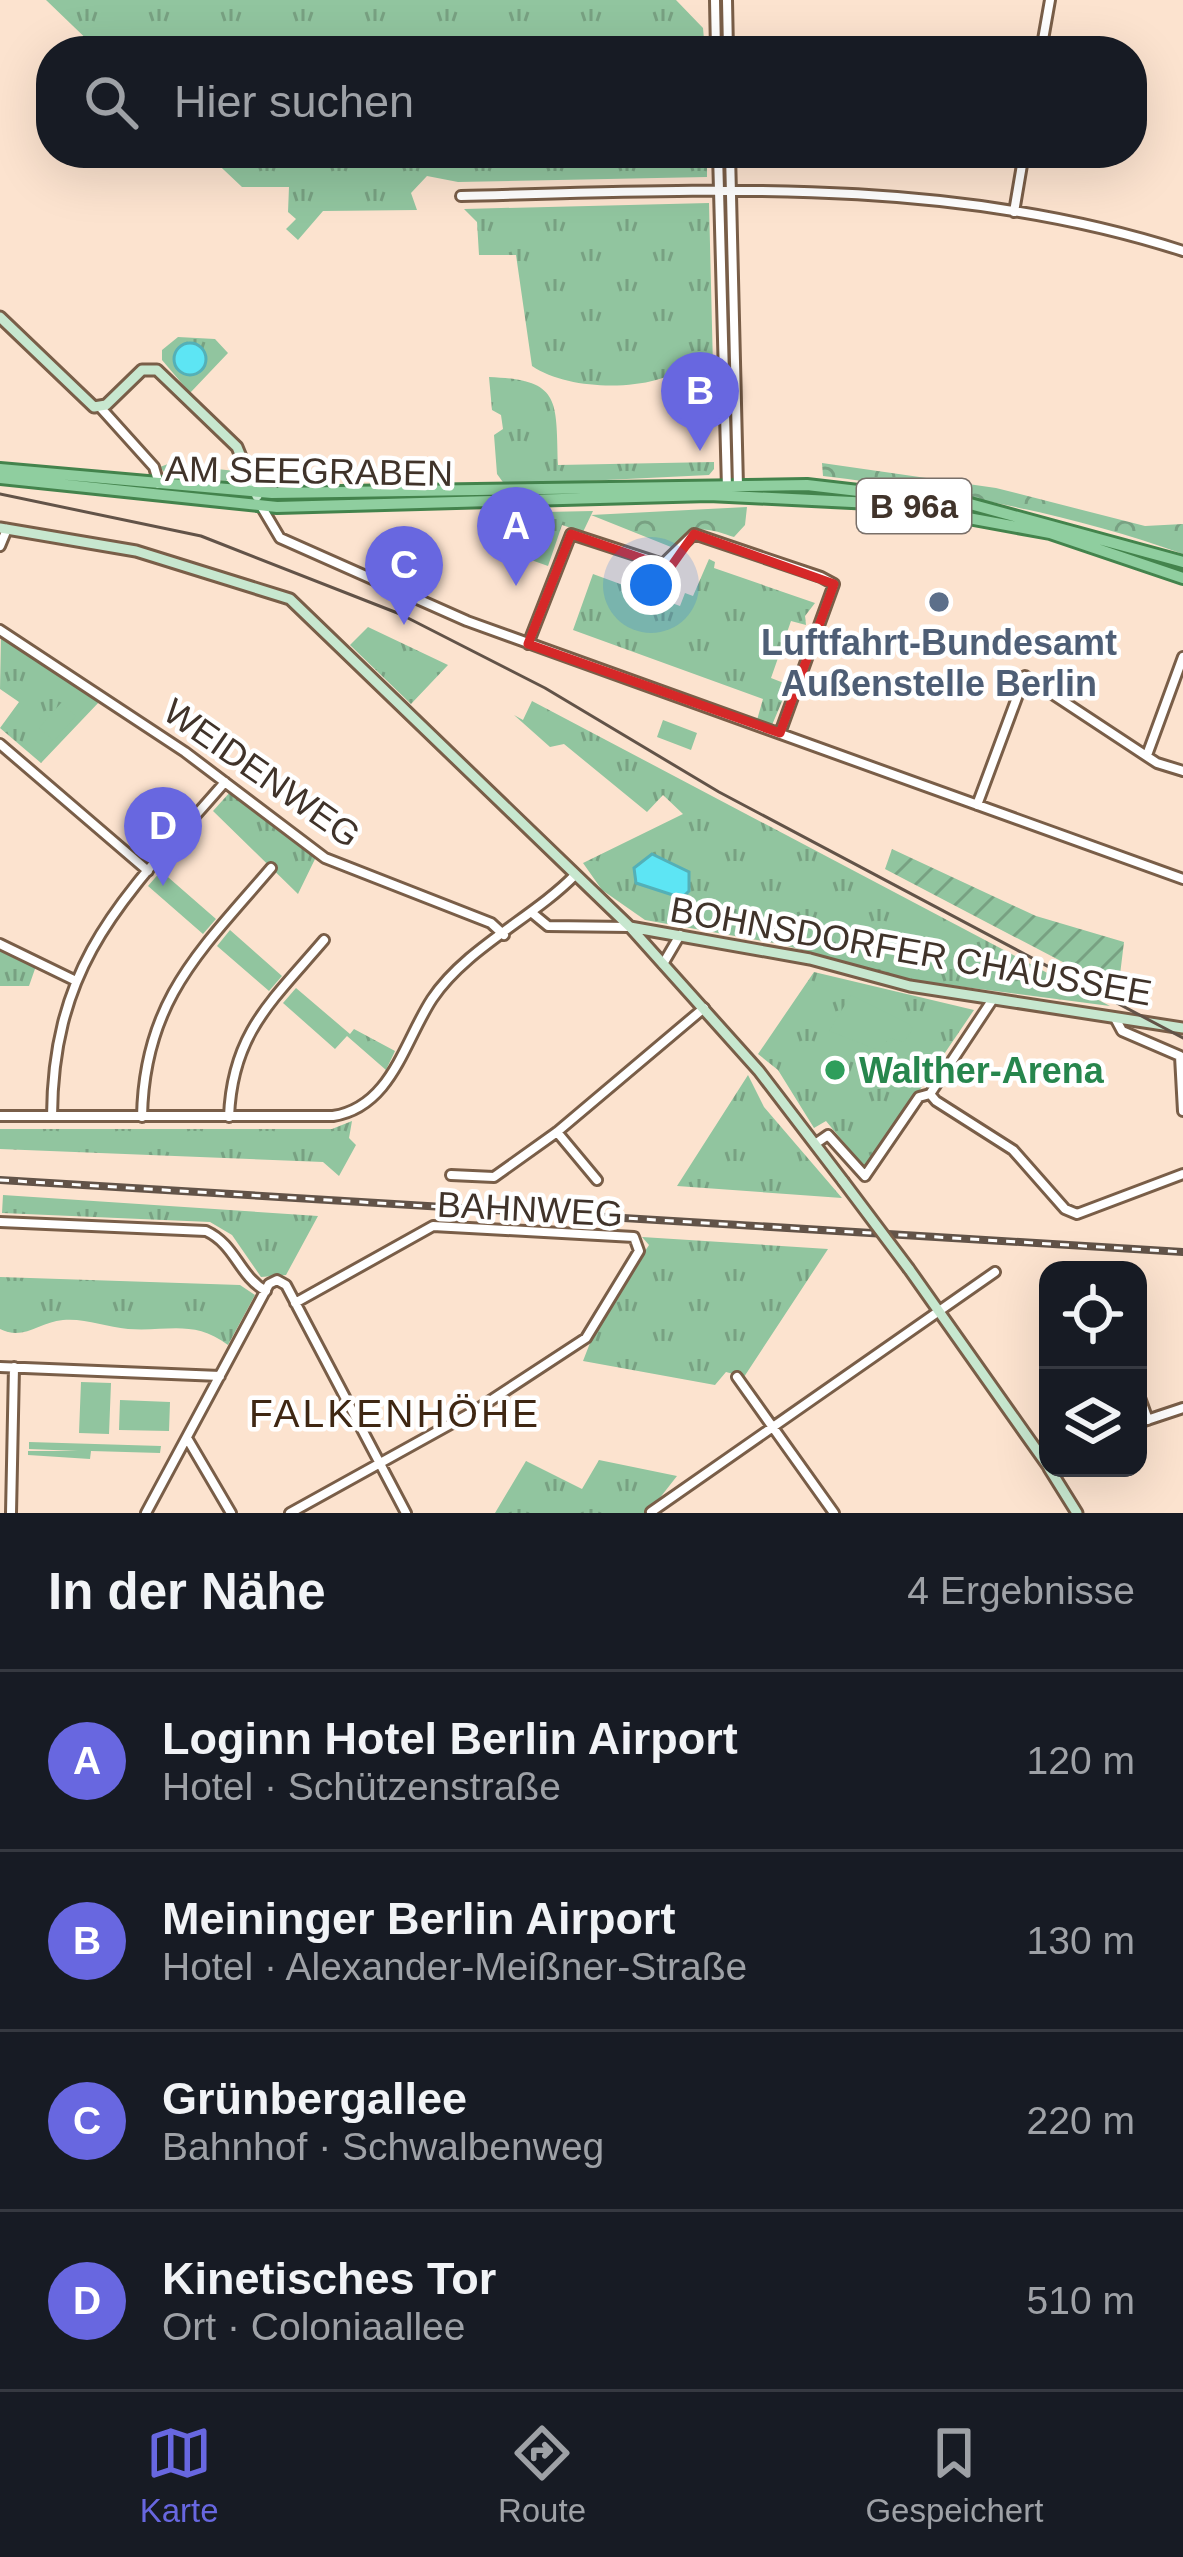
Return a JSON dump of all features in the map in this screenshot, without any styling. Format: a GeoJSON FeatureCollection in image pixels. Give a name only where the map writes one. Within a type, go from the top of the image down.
{"type":"FeatureCollection","features":[{"type":"Feature","properties":{"kind":"main road","name":"AM SEEGRABEN"},"geometry":{"type":"LineString","coordinates":[[0,469],[256,492],[732,489],[970,504],[1183,562]]}},
{"type":"Feature","properties":{"kind":"main road","name":"AM SEEGRABEN"},"geometry":{"type":"LineString","coordinates":[[0,478],[261,506],[732,489],[977,516],[1105,548],[1183,578]]}},
{"type":"Feature","properties":{"kind":"street"},"geometry":{"type":"LineString","coordinates":[[715,0],[716,36]]}},
{"type":"Feature","properties":{"kind":"street"},"geometry":{"type":"LineString","coordinates":[[727,0],[728,36]]}},
{"type":"Feature","properties":{"kind":"street"},"geometry":{"type":"LineString","coordinates":[[1044,36],[1050,0]]}},
{"type":"Feature","properties":{"kind":"street"},"geometry":{"type":"LineString","coordinates":[[718,168],[732,489]]}},
{"type":"Feature","properties":{"kind":"street"},"geometry":{"type":"LineString","coordinates":[[730,168],[732,489]]}},
{"type":"Feature","properties":{"kind":"street"},"geometry":{"type":"LineString","coordinates":[[1014,212],[1021,168]]}},
{"type":"Feature","properties":{"kind":"street"},"geometry":{"type":"LineString","coordinates":[[461,196],[730,188],[921,197],[1014,212],[1183,251]]}},
{"type":"Feature","properties":{"kind":"street"},"geometry":{"type":"LineString","coordinates":[[0,317],[100,407],[154,467],[159,482]]}},
{"type":"Feature","properties":{"kind":"street"},"geometry":{"type":"LineString","coordinates":[[100,407],[142,370],[157,370],[237,447],[274,534],[296,547],[529,644],[1183,879]]}},
{"type":"Feature","properties":{"kind":"street"},"geometry":{"type":"LineString","coordinates":[[0,546],[4,529],[136,551],[273,589],[290,599],[630,927],[704,1008],[815,1144],[941,1311],[1039,1454]]}},
{"type":"Feature","properties":{"kind":"street"},"geometry":{"type":"LineString","coordinates":[[529,644],[571,534],[663,564],[694,534],[834,584],[780,733]]}},
{"type":"Feature","properties":{"kind":"street","name":"WEIDENWEG"},"geometry":{"type":"LineString","coordinates":[[0,630],[225,782],[325,858],[491,922],[504,935]]}},
{"type":"Feature","properties":{"kind":"street"},"geometry":{"type":"LineString","coordinates":[[1147,755],[1183,657]]}},
{"type":"Feature","properties":{"kind":"street"},"geometry":{"type":"LineString","coordinates":[[977,805],[1020,681],[1028,675],[1147,755],[1183,771]]}},
{"type":"Feature","properties":{"kind":"street"},"geometry":{"type":"LineString","coordinates":[[0,744],[148,872]]}},
{"type":"Feature","properties":{"kind":"street"},"geometry":{"type":"LineString","coordinates":[[52,1116],[56,1047],[74,980],[109,918],[225,782]]}},
{"type":"Feature","properties":{"kind":"street"},"geometry":{"type":"LineString","coordinates":[[142,1117],[146,1054],[167,998],[271,868]]}},
{"type":"Feature","properties":{"kind":"street"},"geometry":{"type":"LineString","coordinates":[[0,1116],[346,1114],[381,1090],[443,986],[575,875]]}},
{"type":"Feature","properties":{"kind":"street"},"geometry":{"type":"LineString","coordinates":[[531,913],[548,926],[630,927]]}},
{"type":"Feature","properties":{"kind":"street","name":"BOHNSDORFER CHAUSSEE"},"geometry":{"type":"LineString","coordinates":[[630,927],[993,999],[1183,1028]]}},
{"type":"Feature","properties":{"kind":"street"},"geometry":{"type":"LineString","coordinates":[[663,964],[680,935]]}},
{"type":"Feature","properties":{"kind":"street"},"geometry":{"type":"LineString","coordinates":[[229,1117],[230,1079],[243,1040],[324,940]]}},
{"type":"Feature","properties":{"kind":"street"},"geometry":{"type":"LineString","coordinates":[[0,944],[74,980]]}},
{"type":"Feature","properties":{"kind":"street"},"geometry":{"type":"LineString","coordinates":[[815,1144],[828,1135],[865,1176],[919,1097],[930,1094],[993,999]]}},
{"type":"Feature","properties":{"kind":"street"},"geometry":{"type":"LineString","coordinates":[[451,1175],[494,1177],[557,1132],[704,1008]]}},
{"type":"Feature","properties":{"kind":"street"},"geometry":{"type":"LineString","coordinates":[[1115,1018],[1122,1031],[1180,1056],[1183,1111]]}},
{"type":"Feature","properties":{"kind":"street"},"geometry":{"type":"LineString","coordinates":[[930,1094],[997,1136],[1065,1209],[1077,1214],[1183,1174]]}},
{"type":"Feature","properties":{"kind":"street"},"geometry":{"type":"LineString","coordinates":[[557,1132],[597,1180]]}},
{"type":"Feature","properties":{"kind":"street"},"geometry":{"type":"LineString","coordinates":[[0,1222],[206,1231],[230,1247],[249,1282],[268,1288]]}},
{"type":"Feature","properties":{"kind":"street","name":"BAHNWEG"},"geometry":{"type":"LineString","coordinates":[[295,1303],[433,1226],[638,1242],[639,1251],[586,1338],[380,1465]]}},
{"type":"Feature","properties":{"kind":"street"},"geometry":{"type":"LineString","coordinates":[[651,1512],[994,1272]]}},
{"type":"Feature","properties":{"kind":"street"},"geometry":{"type":"LineString","coordinates":[[146,1513],[268,1288],[281,1282],[406,1513]]}},
{"type":"Feature","properties":{"kind":"street"},"geometry":{"type":"LineString","coordinates":[[0,1367],[220,1376]]}},
{"type":"Feature","properties":{"kind":"street"},"geometry":{"type":"LineString","coordinates":[[11,1513],[14,1367]]}},
{"type":"Feature","properties":{"kind":"street"},"geometry":{"type":"LineString","coordinates":[[737,1377],[834,1513]]}},
{"type":"Feature","properties":{"kind":"street"},"geometry":{"type":"LineString","coordinates":[[1147,1421],[1183,1408]]}},
{"type":"Feature","properties":{"kind":"street"},"geometry":{"type":"LineString","coordinates":[[187,1438],[231,1513]]}},
{"type":"Feature","properties":{"kind":"street"},"geometry":{"type":"LineString","coordinates":[[290,1513],[380,1465]]}},
{"type":"Feature","properties":{"kind":"street"},"geometry":{"type":"LineString","coordinates":[[1054,1477],[1077,1513]]}},
{"type":"Feature","properties":{"kind":"highlighted area"},"geometry":{"type":"Polygon","coordinates":[[[571,534],[670,568],[694,534],[834,584],[780,733],[528,644],[571,534]]]}},
{"type":"Feature","properties":{"kind":"green space"},"geometry":{"type":"Polygon","coordinates":[[[46,0],[676,0],[703,28],[704,36],[83,36],[46,0]]]}},
{"type":"Feature","properties":{"kind":"green space"},"geometry":{"type":"Polygon","coordinates":[[[222,168],[707,168],[707,177],[458,182],[427,176],[411,193],[417,210],[323,211],[298,240],[286,229],[296,219],[288,212],[289,187],[242,187],[222,168]]]}},
{"type":"Feature","properties":{"kind":"green space"},"geometry":{"type":"Polygon","coordinates":[[[709,203],[713,367],[609,386],[559,378],[532,366],[516,255],[479,255],[477,222],[464,209],[709,203]]]}},
{"type":"Feature","properties":{"kind":"green space"},"geometry":{"type":"Polygon","coordinates":[[[178,337],[215,339],[228,353],[190,393],[162,360],[162,350],[178,337]]]}},
{"type":"Feature","properties":{"kind":"green space"},"geometry":{"type":"Polygon","coordinates":[[[489,377],[530,383],[550,397],[558,465],[714,462],[714,469],[709,475],[505,485],[497,474],[494,435],[503,429],[501,415],[492,410],[489,377]]]}},
{"type":"Feature","properties":{"kind":"green space"},"geometry":{"type":"Polygon","coordinates":[[[822,463],[996,488],[1145,526],[1183,524],[1183,554],[1095,526],[1005,505],[823,476],[822,463]]]}},
{"type":"Feature","properties":{"kind":"green space"},"geometry":{"type":"Polygon","coordinates":[[[160,467],[236,471],[226,481],[168,477],[160,467]]]}},
{"type":"Feature","properties":{"kind":"green space"},"geometry":{"type":"Polygon","coordinates":[[[747,507],[745,525],[734,537],[694,531],[676,549],[591,515],[747,507]]]}},
{"type":"Feature","properties":{"kind":"green space"},"geometry":{"type":"Polygon","coordinates":[[[593,511],[583,532],[562,525],[548,566],[489,545],[501,513],[593,511]]]}},
{"type":"Feature","properties":{"kind":"green space"},"geometry":{"type":"Polygon","coordinates":[[[709,559],[715,562],[714,568],[815,603],[805,616],[806,625],[791,621],[771,678],[789,685],[772,725],[757,720],[763,699],[573,630],[593,574],[680,606],[685,593],[693,596],[709,559]]]}},
{"type":"Feature","properties":{"kind":"green space"},"geometry":{"type":"Polygon","coordinates":[[[368,627],[448,665],[411,704],[350,645],[368,627]]]}},
{"type":"Feature","properties":{"kind":"green space"},"geometry":{"type":"Polygon","coordinates":[[[1,637],[100,701],[41,763],[0,728],[19,702],[0,689],[1,637]]]}},
{"type":"Feature","properties":{"kind":"green space"},"geometry":{"type":"Polygon","coordinates":[[[532,701],[1110,1006],[910,980],[780,944],[645,920],[602,890],[583,863],[683,814],[663,795],[647,812],[564,744],[550,747],[514,715],[523,720],[532,701]]]}},
{"type":"Feature","properties":{"kind":"green space"},"geometry":{"type":"Polygon","coordinates":[[[61,703],[76,716],[54,741],[39,728],[61,703]]]}},
{"type":"Feature","properties":{"kind":"green space"},"geometry":{"type":"Polygon","coordinates":[[[663,720],[697,733],[691,750],[657,737],[663,720]]]}},
{"type":"Feature","properties":{"kind":"green space"},"geometry":{"type":"Polygon","coordinates":[[[231,791],[316,857],[298,894],[213,811],[231,791]]]}},
{"type":"Feature","properties":{"kind":"green space"},"geometry":{"type":"Polygon","coordinates":[[[892,849],[1036,916],[1124,942],[1118,991],[885,869],[892,849]]]}},
{"type":"Feature","properties":{"kind":"green space"},"geometry":{"type":"Polygon","coordinates":[[[161,871],[216,919],[203,934],[148,886],[161,871]]]}},
{"type":"Feature","properties":{"kind":"green space"},"geometry":{"type":"Polygon","coordinates":[[[230,930],[282,976],[269,991],[217,946],[230,930]]]}},
{"type":"Feature","properties":{"kind":"green space"},"geometry":{"type":"Polygon","coordinates":[[[0,947],[36,966],[29,986],[0,986],[0,947]]]}},
{"type":"Feature","properties":{"kind":"green space"},"geometry":{"type":"Polygon","coordinates":[[[814,972],[974,1010],[866,1169],[826,1121],[814,1128],[778,1070],[758,1054],[814,972]]]}},
{"type":"Feature","properties":{"kind":"green space"},"geometry":{"type":"Polygon","coordinates":[[[296,988],[350,1034],[354,1029],[395,1051],[386,1070],[347,1036],[335,1049],[283,1003],[296,988]]]}},
{"type":"Feature","properties":{"kind":"green space"},"geometry":{"type":"Polygon","coordinates":[[[851,995],[909,1024],[913,1029],[904,1042],[890,1038],[878,1050],[829,1031],[851,995]]]}},
{"type":"Feature","properties":{"kind":"green space"},"geometry":{"type":"Polygon","coordinates":[[[748,1075],[764,1107],[842,1198],[677,1186],[748,1075]]]}},
{"type":"Feature","properties":{"kind":"green space"},"geometry":{"type":"Polygon","coordinates":[[[352,1121],[349,1138],[356,1145],[339,1176],[323,1162],[0,1149],[0,1129],[332,1129],[352,1121]]]}},
{"type":"Feature","properties":{"kind":"green space"},"geometry":{"type":"Polygon","coordinates":[[[3,1195],[318,1216],[286,1275],[261,1277],[232,1235],[210,1222],[2,1213],[3,1195]]]}},
{"type":"Feature","properties":{"kind":"green space"},"geometry":{"type":"Polygon","coordinates":[[[642,1237],[828,1249],[744,1377],[726,1372],[715,1385],[583,1361],[597,1325],[649,1245],[642,1237]]]}},
{"type":"Feature","properties":{"kind":"green space"},"geometry":{"type":"Polygon","coordinates":[[[0,1277],[240,1285],[255,1295],[228,1345],[191,1329],[128,1329],[71,1320],[17,1333],[0,1329],[0,1277]]]}},
{"type":"Feature","properties":{"kind":"green space"},"geometry":{"type":"Polygon","coordinates":[[[81,1382],[111,1383],[109,1434],[79,1433],[81,1382]]]}},
{"type":"Feature","properties":{"kind":"green space"},"geometry":{"type":"Polygon","coordinates":[[[120,1400],[170,1402],[169,1431],[119,1430],[120,1400]]]}},
{"type":"Feature","properties":{"kind":"green space"},"geometry":{"type":"Polygon","coordinates":[[[29,1442],[161,1446],[160,1453],[91,1451],[90,1459],[28,1455],[28,1451],[78,1451],[29,1449],[29,1442]]]}},
{"type":"Feature","properties":{"kind":"green space"},"geometry":{"type":"Polygon","coordinates":[[[599,1460],[677,1476],[648,1513],[495,1513],[526,1461],[582,1489],[599,1460]]]}},
{"type":"Feature","properties":{"kind":"water"},"geometry":{"type":"Polygon","coordinates":[[[190,343],[201,348],[206,359],[201,370],[190,375],[179,370],[174,359],[179,348],[190,343]]]}},
{"type":"Feature","properties":{"kind":"water"},"geometry":{"type":"Polygon","coordinates":[[[652,854],[689,872],[689,891],[682,898],[636,883],[634,868],[652,854]]]}},
{"type":"Feature","properties":{"kind":"tram line"},"geometry":{"type":"LineString","coordinates":[[0,494],[201,536],[400,614],[545,688],[719,792],[1183,1038]]}},
{"type":"Feature","properties":{"kind":"railway"},"geometry":{"type":"LineString","coordinates":[[0,1180],[1183,1252]]}},
{"type":"Feature","properties":{"kind":"place","name":"Meininger Berlin Airport"},"geometry":{"type":"Point","coordinates":[700,451]}},
{"type":"Feature","properties":{"kind":"place","name":"Loginn Hotel Berlin Airport"},"geometry":{"type":"Point","coordinates":[516,586]}},
{"type":"Feature","properties":{"kind":"place","name":"Luftfahrt-Bundesamt Außenstelle Berlin"},"geometry":{"type":"Point","coordinates":[939,602]}},
{"type":"Feature","properties":{"kind":"place","name":"Grünbergallee"},"geometry":{"type":"Point","coordinates":[404,625]}},
{"type":"Feature","properties":{"kind":"place","name":"Kinetisches Tor"},"geometry":{"type":"Point","coordinates":[163,886]}},
{"type":"Feature","properties":{"kind":"place","name":"Walther-Arena"},"geometry":{"type":"Point","coordinates":[835,1070]}},
{"type":"Feature","properties":{"kind":"district","name":"FALKENHÖHE"},"geometry":{"type":"Point","coordinates":[395,1413]}}]}
